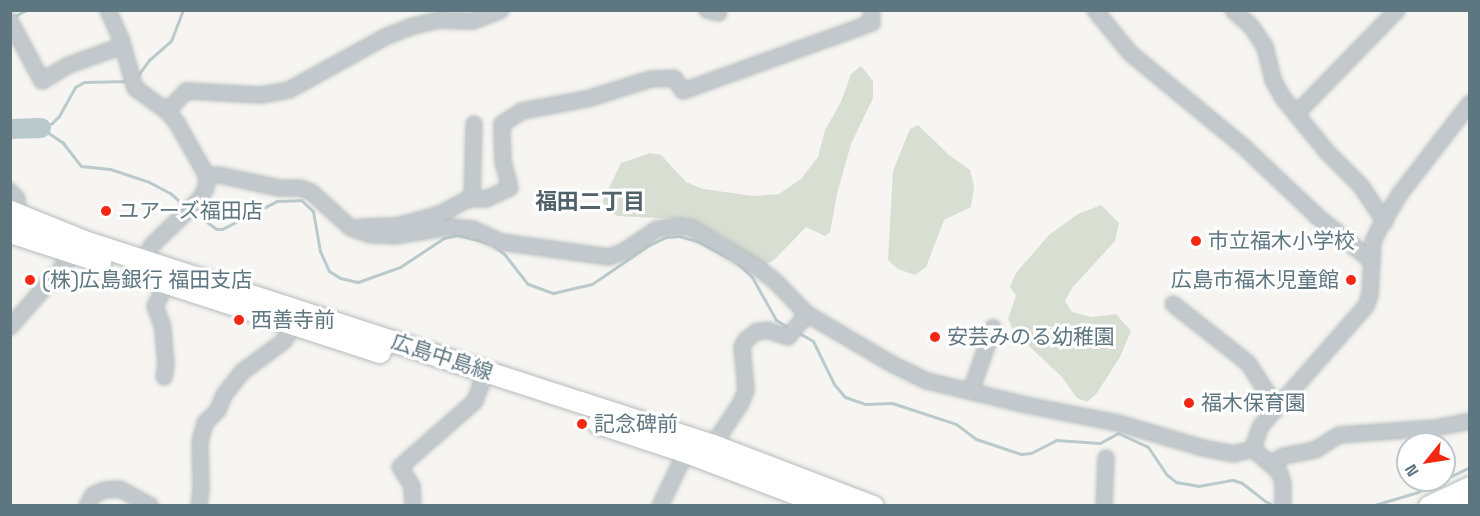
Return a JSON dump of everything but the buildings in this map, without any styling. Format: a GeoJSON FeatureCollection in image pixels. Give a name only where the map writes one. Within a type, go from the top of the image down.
{"type":"FeatureCollection","features":[{"type":"Feature","properties":{"kind":"main road","name":"広島中島線"},"geometry":{"type":"LineString","coordinates":[[13,219],[80,247],[689,445],[832,501],[873,506]]}},
{"type":"Feature","properties":{"kind":"main road","name":"広島中島線"},"geometry":{"type":"LineString","coordinates":[[138,266],[167,283],[298,318]]}},
{"type":"Feature","properties":{"kind":"main road","name":"広島中島線"},"geometry":{"type":"LineString","coordinates":[[689,445],[713,445],[832,501]]}},
{"type":"Feature","properties":{"kind":"main road"},"geometry":{"type":"LineString","coordinates":[[1429,506],[1467,499]]}},
{"type":"Feature","properties":{"kind":"street"},"geometry":{"type":"LineString","coordinates":[[108,10],[135,88],[167,111],[177,123],[207,176],[206,188],[190,210],[153,244],[138,266]]}},
{"type":"Feature","properties":{"kind":"street"},"geometry":{"type":"LineString","coordinates":[[167,111],[186,91],[261,94],[289,90],[385,37],[410,27],[438,20],[473,21],[501,10]]}},
{"type":"Feature","properties":{"kind":"street"},"geometry":{"type":"LineString","coordinates":[[351,228],[397,226],[440,214],[472,199],[486,199],[510,188],[503,161],[502,124],[522,111],[587,99],[651,80],[674,78],[683,91],[872,23],[871,10]]}},
{"type":"Feature","properties":{"kind":"street"},"geometry":{"type":"LineString","coordinates":[[1095,10],[1130,53],[1244,147],[1318,217],[1372,261]]}},
{"type":"Feature","properties":{"kind":"street"},"geometry":{"type":"LineString","coordinates":[[1233,10],[1265,46],[1273,80],[1296,114],[1360,186],[1385,222]]}},
{"type":"Feature","properties":{"kind":"street"},"geometry":{"type":"LineString","coordinates":[[1296,114],[1397,10]]}},
{"type":"Feature","properties":{"kind":"street"},"geometry":{"type":"LineString","coordinates":[[10,21],[42,81],[69,65],[122,46]]}},
{"type":"Feature","properties":{"kind":"street"},"geometry":{"type":"LineString","coordinates":[[1253,449],[1260,427],[1366,306],[1370,295],[1373,242],[1399,195],[1470,104]]}},
{"type":"Feature","properties":{"kind":"street"},"geometry":{"type":"LineString","coordinates":[[472,199],[474,124]]}},
{"type":"Feature","properties":{"kind":"street"},"geometry":{"type":"LineString","coordinates":[[207,176],[219,175],[311,192],[351,228],[371,235],[394,236],[451,227],[462,228],[487,234],[501,242],[609,257],[623,252],[657,229],[678,226],[692,228],[757,267],[807,314],[910,374],[971,391],[1118,423],[1203,448],[1233,454],[1253,449]]}},
{"type":"Feature","properties":{"kind":"street"},"geometry":{"type":"LineString","coordinates":[[10,191],[17,199],[13,219]]}},
{"type":"Feature","properties":{"kind":"street"},"geometry":{"type":"LineString","coordinates":[[10,327],[80,247]]}},
{"type":"Feature","properties":{"kind":"street"},"geometry":{"type":"LineString","coordinates":[[164,377],[166,365],[163,327],[155,306],[167,283]]}},
{"type":"Feature","properties":{"kind":"street"},"geometry":{"type":"LineString","coordinates":[[1173,304],[1248,363],[1268,394],[1281,404]]}},
{"type":"Feature","properties":{"kind":"street"},"geometry":{"type":"LineString","coordinates":[[713,445],[729,422],[746,390],[742,347],[746,340],[756,332],[767,330],[788,337],[807,314]]}},
{"type":"Feature","properties":{"kind":"street"},"geometry":{"type":"LineString","coordinates":[[199,506],[200,442],[206,423],[218,410],[224,395],[243,372],[284,341],[298,318]]}},
{"type":"Feature","properties":{"kind":"street"},"geometry":{"type":"LineString","coordinates":[[971,391],[993,328]]}},
{"type":"Feature","properties":{"kind":"street"},"geometry":{"type":"LineString","coordinates":[[413,506],[412,486],[400,467],[475,401],[484,378]]}},
{"type":"Feature","properties":{"kind":"street"},"geometry":{"type":"LineString","coordinates":[[1271,464],[1284,456],[1315,450],[1339,435],[1436,428],[1470,421]]}},
{"type":"Feature","properties":{"kind":"street"},"geometry":{"type":"LineString","coordinates":[[660,506],[689,445]]}},
{"type":"Feature","properties":{"kind":"street"},"geometry":{"type":"LineString","coordinates":[[1253,449],[1279,472],[1283,483],[1282,506]]}},
{"type":"Feature","properties":{"kind":"street"},"geometry":{"type":"LineString","coordinates":[[1104,506],[1106,458]]}},
{"type":"Feature","properties":{"kind":"street"},"geometry":{"type":"LineString","coordinates":[[87,506],[93,495],[120,489],[151,506]]}},
{"type":"Feature","properties":{"kind":"shaded area"},"geometry":{"type":"Polygon","coordinates":[[[861,66],[873,81],[873,98],[851,144],[837,194],[830,232],[825,236],[806,227],[775,259],[765,265],[718,234],[696,225],[677,219],[617,216],[604,207],[603,200],[621,163],[650,153],[661,155],[686,182],[703,189],[753,196],[779,194],[801,179],[818,157],[825,130],[841,102],[851,74],[861,66]]]}},
{"type":"Feature","properties":{"kind":"shaded area"},"geometry":{"type":"Polygon","coordinates":[[[918,125],[949,155],[970,170],[974,186],[971,207],[944,220],[926,267],[915,275],[898,269],[888,260],[893,171],[910,129],[918,125]]]}},
{"type":"Feature","properties":{"kind":"shaded area"},"geometry":{"type":"Polygon","coordinates":[[[1101,205],[1119,223],[1115,241],[1072,288],[1065,301],[1072,312],[1091,317],[1116,314],[1131,331],[1120,357],[1097,393],[1087,402],[1077,398],[1062,377],[1015,333],[1008,319],[1016,295],[1010,287],[1016,273],[1049,235],[1078,214],[1101,205]]]}},
{"type":"Feature","properties":{"kind":"waterway"},"geometry":{"type":"LineString","coordinates":[[13,17],[26,10]]}},
{"type":"Feature","properties":{"kind":"waterway"},"geometry":{"type":"LineString","coordinates":[[136,78],[149,60],[171,41],[183,10]]}},
{"type":"Feature","properties":{"kind":"waterway"},"geometry":{"type":"LineString","coordinates":[[41,128],[52,123],[59,116],[75,87],[84,82],[130,81]]}},
{"type":"Feature","properties":{"kind":"waterway"},"geometry":{"type":"LineString","coordinates":[[41,128],[63,143],[81,166],[110,169],[149,182],[170,193],[185,206]]}},
{"type":"Feature","properties":{"kind":"waterway"},"geometry":{"type":"LineString","coordinates":[[10,129],[41,128]]}},
{"type":"Feature","properties":{"kind":"waterway"},"geometry":{"type":"LineString","coordinates":[[193,212],[216,229],[222,229],[277,201],[301,200],[313,211],[320,251],[329,271],[340,278],[358,282],[400,267],[444,238],[457,235],[492,244],[505,255],[528,284],[553,293],[592,284],[649,245],[666,237],[679,236],[697,241],[729,258]]}},
{"type":"Feature","properties":{"kind":"waterway"},"geometry":{"type":"LineString","coordinates":[[735,261],[752,277],[776,320],[791,329]]}},
{"type":"Feature","properties":{"kind":"waterway"},"geometry":{"type":"LineString","coordinates":[[797,332],[813,341],[834,384],[845,397],[865,404],[892,403],[956,424],[976,439],[1021,454],[1031,453],[1056,440],[1100,443],[1118,433],[1148,447],[1166,474],[1176,482],[1198,486],[1233,480],[1242,483],[1275,506]]}},
{"type":"Feature","properties":{"kind":"waterway"},"geometry":{"type":"LineString","coordinates":[[1371,506],[1418,492],[1470,467]]}},
{"type":"Feature","properties":{"kind":"place","name":"ユアーズ福田店"},"geometry":{"type":"Point","coordinates":[106,211]}},
{"type":"Feature","properties":{"kind":"place","name":"市立福木小学校"},"geometry":{"type":"Point","coordinates":[1196,241]}},
{"type":"Feature","properties":{"kind":"place","name":"(株)広島銀行 福田支店"},"geometry":{"type":"Point","coordinates":[30,280]}},
{"type":"Feature","properties":{"kind":"place","name":"広島市福木児童館"},"geometry":{"type":"Point","coordinates":[1351,280]}},
{"type":"Feature","properties":{"kind":"place","name":"西善寺前"},"geometry":{"type":"Point","coordinates":[239,320]}},
{"type":"Feature","properties":{"kind":"place","name":"安芸みのる幼稚園"},"geometry":{"type":"Point","coordinates":[935,337]}},
{"type":"Feature","properties":{"kind":"place","name":"福木保育園"},"geometry":{"type":"Point","coordinates":[1189,403]}},
{"type":"Feature","properties":{"kind":"place","name":"記念碑前"},"geometry":{"type":"Point","coordinates":[582,424]}},
{"type":"Feature","properties":{"kind":"district","name":"福田二丁目"},"geometry":{"type":"Point","coordinates":[590,202]}}]}
